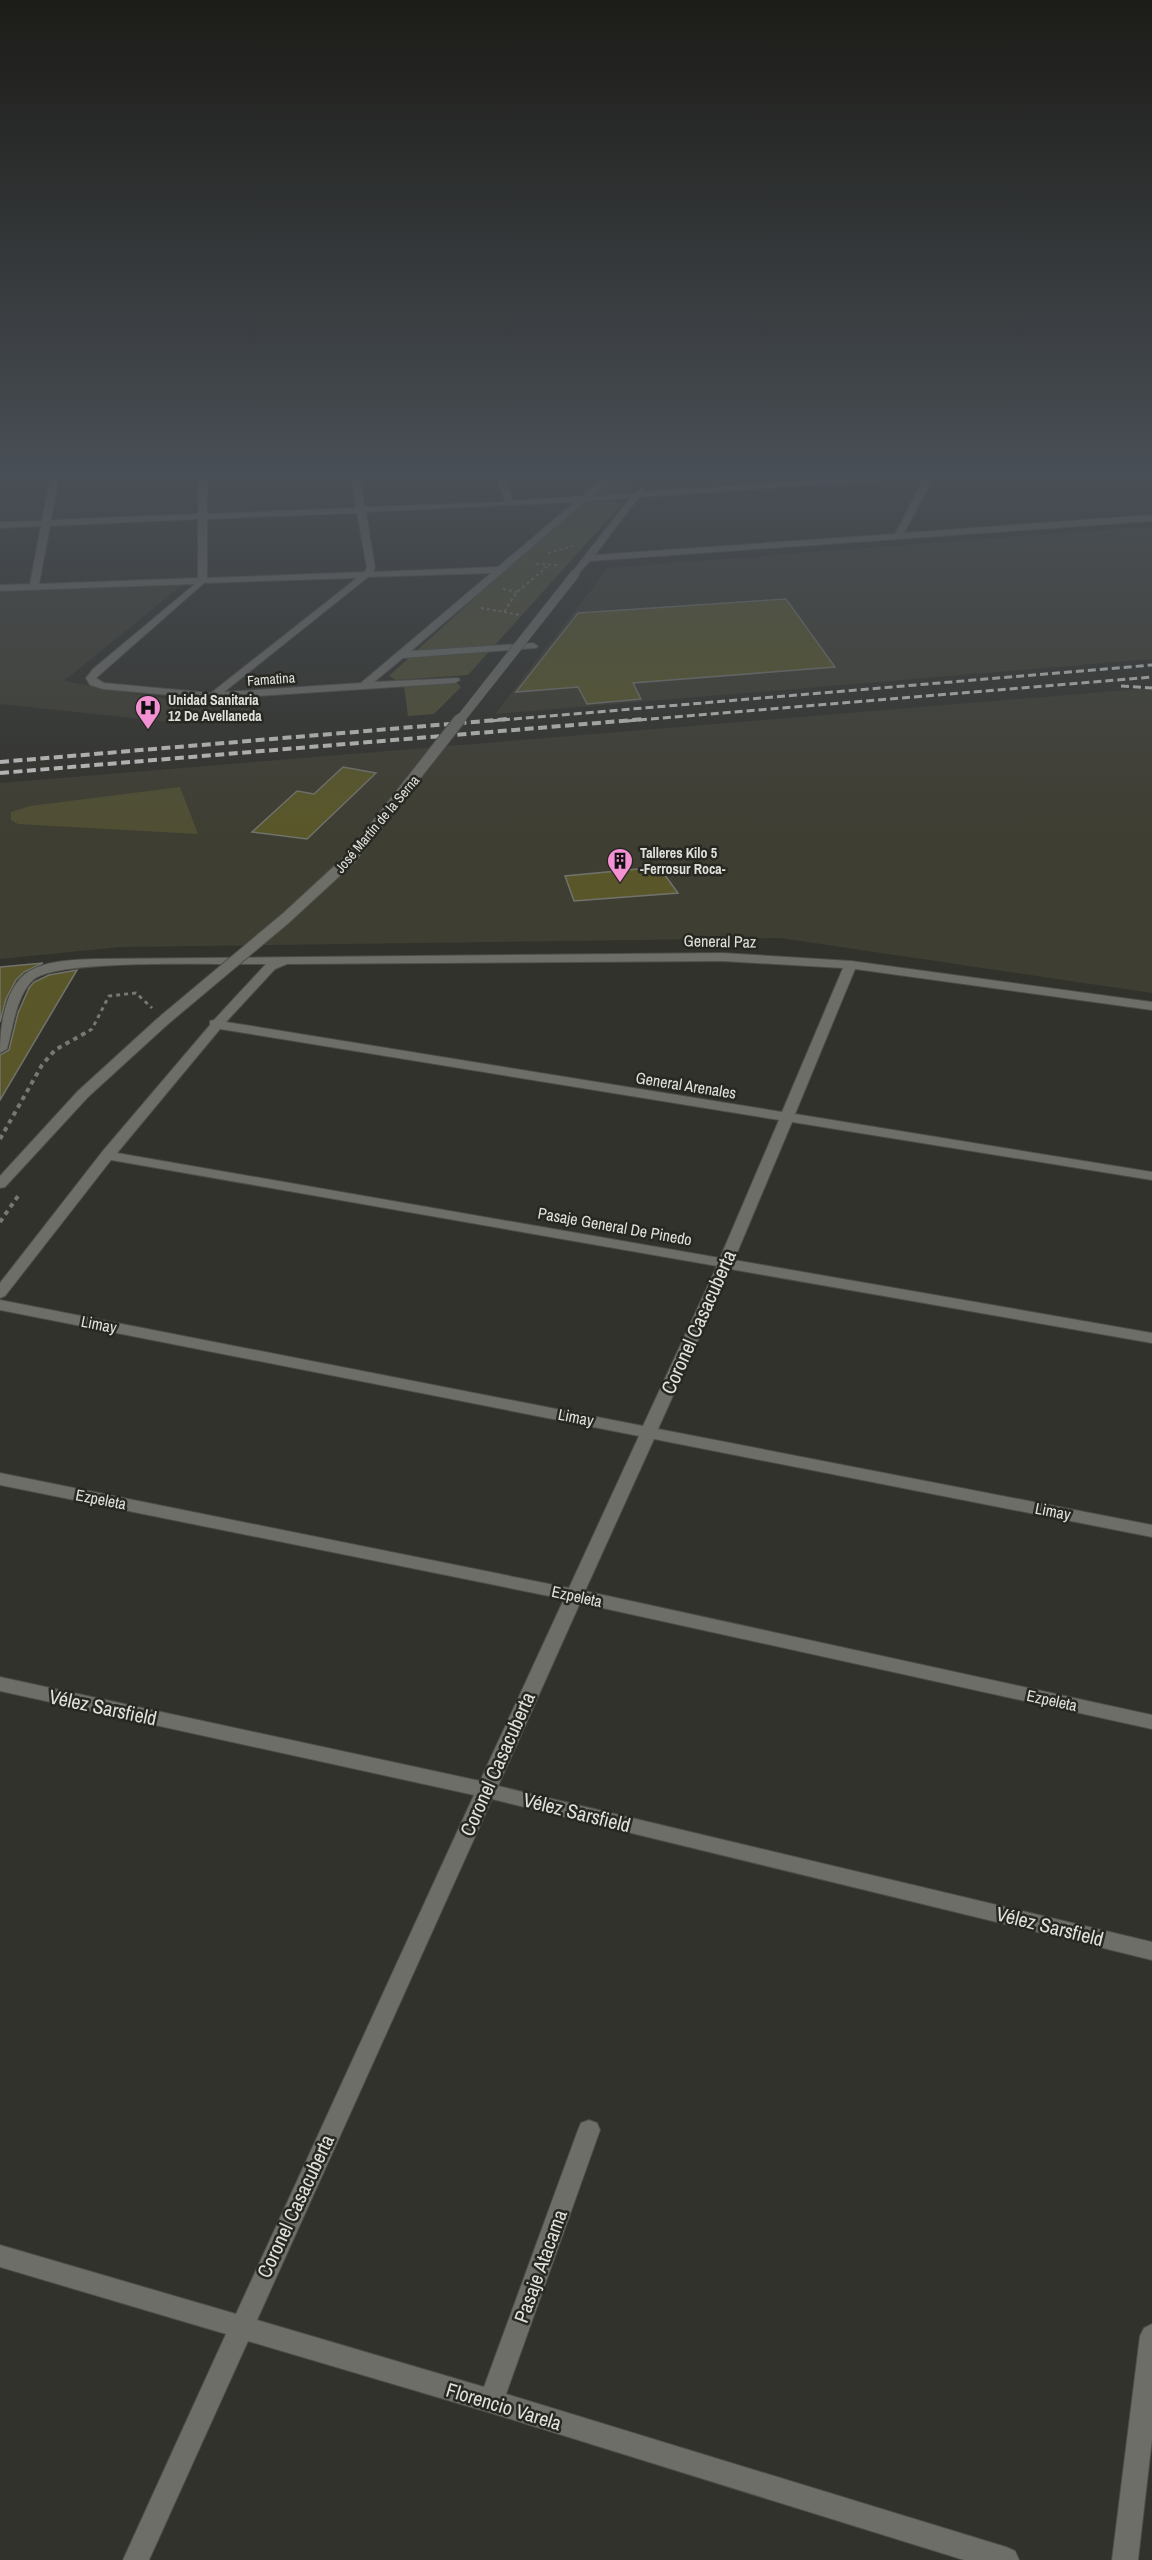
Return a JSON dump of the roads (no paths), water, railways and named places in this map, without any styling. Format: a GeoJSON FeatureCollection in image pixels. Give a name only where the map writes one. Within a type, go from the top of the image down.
{"type":"FeatureCollection","features":[{"type":"Feature","properties":{"kind":"street","name":"Famatina"},"geometry":{"type":"LineString","coordinates":[[193,590],[91,678],[94,683],[103,686],[213,696],[455,680]]}},
{"type":"Feature","properties":{"kind":"street"},"geometry":{"type":"LineString","coordinates":[[213,696],[346,590]]}},
{"type":"Feature","properties":{"kind":"street"},"geometry":{"type":"LineString","coordinates":[[363,687],[475,590]]}},
{"type":"Feature","properties":{"kind":"street","name":"José Martín de la Serna"},"geometry":{"type":"LineString","coordinates":[[0,1184],[83,1094],[163,1021],[286,918],[350,859],[562,590]]}},
{"type":"Feature","properties":{"kind":"street"},"geometry":{"type":"LineString","coordinates":[[400,655],[533,646]]}},
{"type":"Feature","properties":{"kind":"street","name":"General Paz"},"geometry":{"type":"LineString","coordinates":[[0,1049],[20,991],[28,978],[36,973],[76,964],[103,962],[722,957],[851,965],[1152,1006]]}},
{"type":"Feature","properties":{"kind":"street"},"geometry":{"type":"LineString","coordinates":[[0,1293],[107,1155],[215,1024],[272,966],[285,961]]}},
{"type":"Feature","properties":{"kind":"street","name":"Coronel Casacuberta"},"geometry":{"type":"LineString","coordinates":[[136,2560],[239,2328],[725,1264],[851,965]]}},
{"type":"Feature","properties":{"kind":"street","name":"General Arenales"},"geometry":{"type":"LineString","coordinates":[[215,1024],[1152,1176]]}},
{"type":"Feature","properties":{"kind":"street","name":"Pasaje General De Pinedo"},"geometry":{"type":"LineString","coordinates":[[107,1155],[1152,1338]]}},
{"type":"Feature","properties":{"kind":"street","name":"Limay"},"geometry":{"type":"LineString","coordinates":[[0,1305],[1152,1531]]}},
{"type":"Feature","properties":{"kind":"street","name":"Ezpeleta"},"geometry":{"type":"LineString","coordinates":[[0,1479],[573,1595],[1152,1722]]}},
{"type":"Feature","properties":{"kind":"street","name":"Vélez Sarsfield"},"geometry":{"type":"LineString","coordinates":[[0,1684],[485,1790],[1152,1951]]}},
{"type":"Feature","properties":{"kind":"street","name":"Pasaje Atacama"},"geometry":{"type":"LineString","coordinates":[[491,2401],[589,2130]]}},
{"type":"Feature","properties":{"kind":"street","name":"Florencio Varela"},"geometry":{"type":"LineString","coordinates":[[0,2256],[491,2401],[1006,2560]]}},
{"type":"Feature","properties":{"kind":"street"},"geometry":{"type":"LineString","coordinates":[[1125,2560],[1152,2336]]}},
{"type":"Feature","properties":{"kind":"railway"},"geometry":{"type":"LineString","coordinates":[[490,721],[1152,665]]}},
{"type":"Feature","properties":{"kind":"railway"},"geometry":{"type":"LineString","coordinates":[[627,721],[1152,677]]}},
{"type":"Feature","properties":{"kind":"railway"},"geometry":{"type":"LineString","coordinates":[[1121,686],[1152,688]]}},
{"type":"Feature","properties":{"kind":"railway"},"geometry":{"type":"LineString","coordinates":[[0,762],[508,719]]}},
{"type":"Feature","properties":{"kind":"railway"},"geometry":{"type":"LineString","coordinates":[[0,773],[645,719]]}},
{"type":"Feature","properties":{"kind":"place","name":"Unidad Sanitaria 12 De Avellaneda"},"geometry":{"type":"Point","coordinates":[148,731]}},
{"type":"Feature","properties":{"kind":"place","name":"Talleres Kilo 5 -Ferrosur Roca-"},"geometry":{"type":"Point","coordinates":[620,884]}}]}
